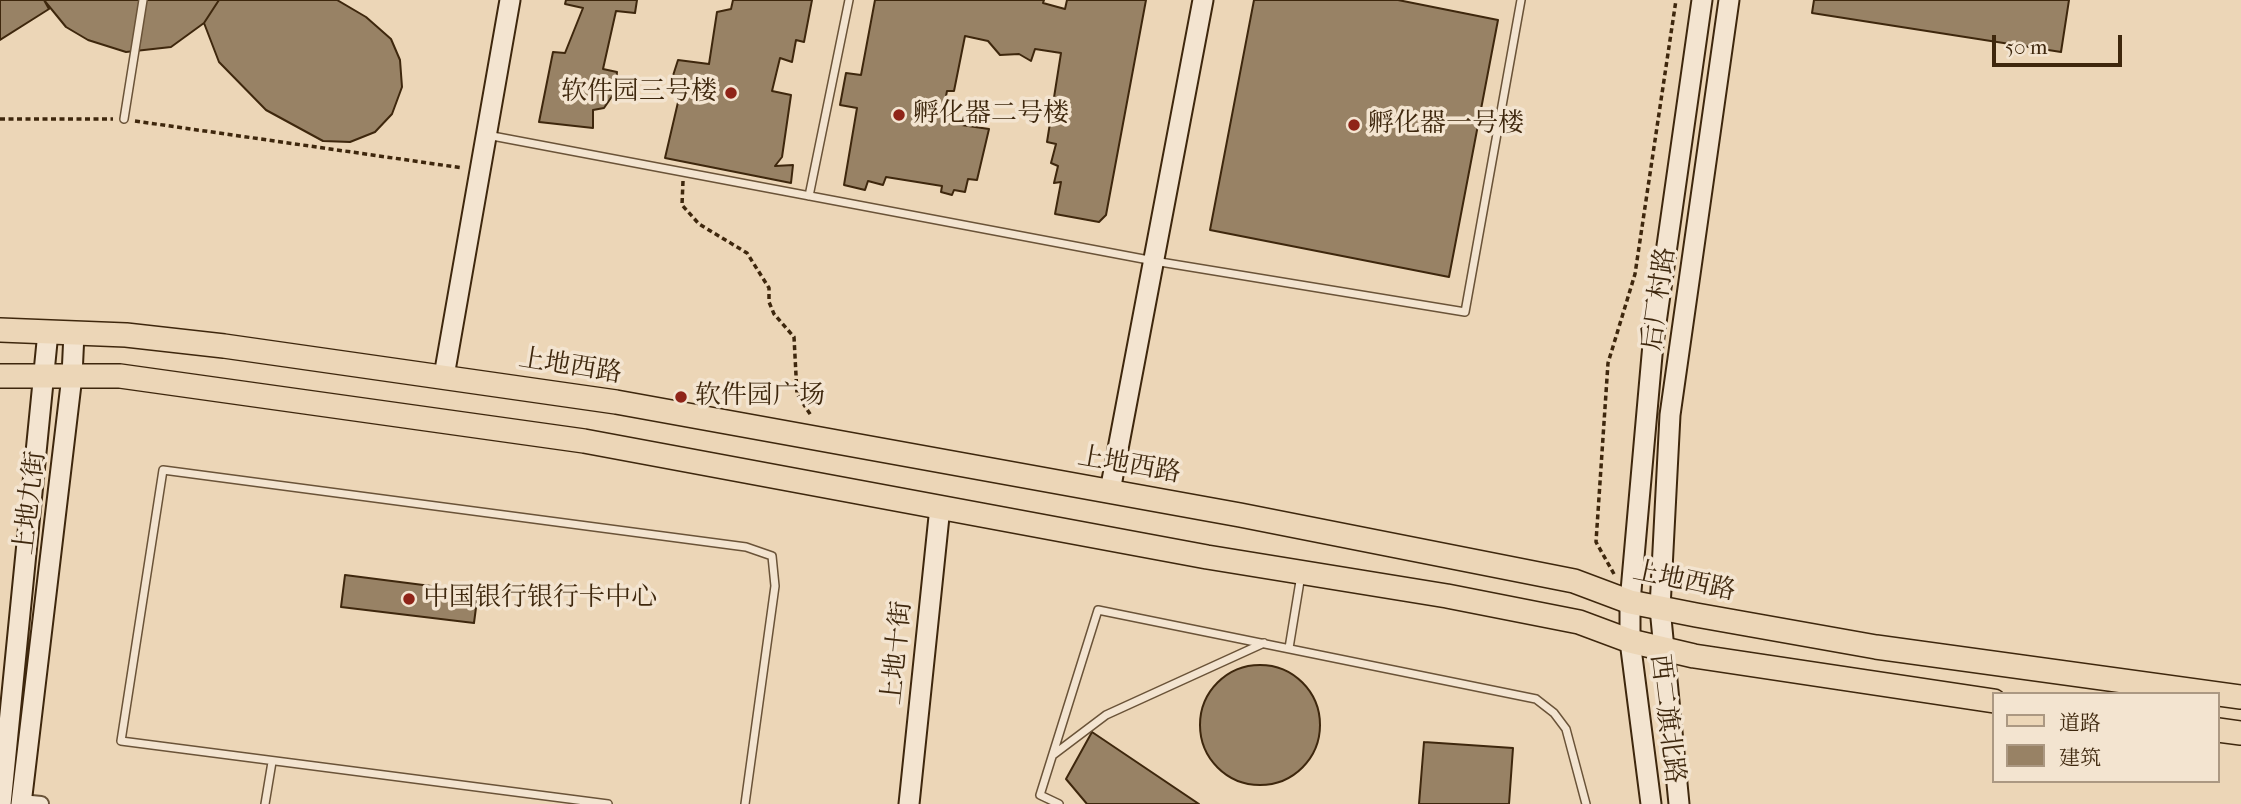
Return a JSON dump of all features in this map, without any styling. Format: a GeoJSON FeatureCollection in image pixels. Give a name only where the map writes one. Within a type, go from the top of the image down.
{"type":"FeatureCollection","features":[{"type":"Feature","properties":{"kind":"main road"},"geometry":{"type":"LineString","coordinates":[[444,376],[510,0]]}},
{"type":"Feature","properties":{"kind":"main road"},"geometry":{"type":"LineString","coordinates":[[1110,491],[1203,0]]}},
{"type":"Feature","properties":{"kind":"main road","name":"后厂村路"},"geometry":{"type":"LineString","coordinates":[[1630,641],[1630,602],[1653,344],[1702,0]]}},
{"type":"Feature","properties":{"kind":"main road","name":"后厂村路"},"geometry":{"type":"LineString","coordinates":[[1662,647],[1660,608],[1670,415],[1729,0]]}},
{"type":"Feature","properties":{"kind":"main road","name":"上地西路"},"geometry":{"type":"LineString","coordinates":[[0,330],[74,333],[224,346],[617,401],[1110,491],[1574,581],[1630,602],[1660,608],[1877,647],[2205,692]]}},
{"type":"Feature","properties":{"kind":"main road","name":"上地九街"},"geometry":{"type":"LineString","coordinates":[[21,803],[48,332]]}},
{"type":"Feature","properties":{"kind":"main road","name":"上地九街"},"geometry":{"type":"LineString","coordinates":[[21,803],[72,376],[74,333]]}},
{"type":"Feature","properties":{"kind":"main road"},"geometry":{"type":"LineString","coordinates":[[0,376],[120,376],[584,440],[1207,557],[1302,571],[1579,622],[1630,641],[1721,661],[1993,701]]}},
{"type":"Feature","properties":{"kind":"main road","name":"上地十街"},"geometry":{"type":"LineString","coordinates":[[909,804],[940,507]]}},
{"type":"Feature","properties":{"kind":"main road","name":"西二旗北路"},"geometry":{"type":"LineString","coordinates":[[1630,641],[1651,804]]}},
{"type":"Feature","properties":{"kind":"main road","name":"西二旗北路"},"geometry":{"type":"LineString","coordinates":[[1662,647],[1679,804]]}},
{"type":"Feature","properties":{"kind":"main road","name":"上地西路"},"geometry":{"type":"LineString","coordinates":[[2220,694],[2241,697]]}},
{"type":"Feature","properties":{"kind":"main road"},"geometry":{"type":"LineString","coordinates":[[2220,730],[2241,733]]}},
{"type":"Feature","properties":{"kind":"lane"},"geometry":{"type":"LineString","coordinates":[[124,119],[143,0]]}},
{"type":"Feature","properties":{"kind":"lane"},"geometry":{"type":"LineString","coordinates":[[809,196],[849,0]]}},
{"type":"Feature","properties":{"kind":"lane"},"geometry":{"type":"LineString","coordinates":[[487,135],[1154,261],[1465,312],[1521,0]]}},
{"type":"Feature","properties":{"kind":"lane"},"geometry":{"type":"LineString","coordinates":[[608,804],[121,741],[163,470],[746,547],[772,556],[775,586],[745,804]]}},
{"type":"Feature","properties":{"kind":"lane"},"geometry":{"type":"LineString","coordinates":[[1289,648],[1302,571]]}},
{"type":"Feature","properties":{"kind":"lane"},"geometry":{"type":"LineString","coordinates":[[1059,804],[1040,795],[1098,610],[1536,699],[1554,713],[1566,729],[1586,804]]}},
{"type":"Feature","properties":{"kind":"lane"},"geometry":{"type":"LineString","coordinates":[[1052,755],[1106,715],[1264,643]]}},
{"type":"Feature","properties":{"kind":"lane"},"geometry":{"type":"LineString","coordinates":[[265,804],[272,762]]}},
{"type":"Feature","properties":{"kind":"path"},"geometry":{"type":"LineString","coordinates":[[1630,602],[1596,542],[1608,363],[1635,274],[1676,0]]}},
{"type":"Feature","properties":{"kind":"path"},"geometry":{"type":"LineString","coordinates":[[0,119],[124,119],[481,170]]}},
{"type":"Feature","properties":{"kind":"path"},"geometry":{"type":"LineString","coordinates":[[685,172],[682,205],[699,224],[747,253],[769,288],[769,302],[774,314],[794,337],[797,394],[817,423]]}},
{"type":"Feature","properties":{"kind":"building"},"geometry":{"type":"Polygon","coordinates":[[[0,0],[44,0],[49,9],[0,40],[0,0]]]}},
{"type":"Feature","properties":{"kind":"building"},"geometry":{"type":"Polygon","coordinates":[[[44,0],[219,0],[204,23],[171,47],[126,52],[88,40],[66,27],[44,0]]]}},
{"type":"Feature","properties":{"kind":"building"},"geometry":{"type":"Polygon","coordinates":[[[219,0],[337,0],[366,17],[391,39],[400,60],[402,87],[392,114],[375,132],[350,142],[323,141],[266,110],[219,62],[204,23],[219,0]]]}},
{"type":"Feature","properties":{"kind":"building","name":"软件园三号楼"},"geometry":{"type":"Polygon","coordinates":[[[566,0],[637,0],[635,13],[616,11],[603,69],[617,72],[615,92],[604,108],[593,110],[593,128],[539,122],[553,52],[565,53],[583,8],[565,4],[566,0]]]}},
{"type":"Feature","properties":{"kind":"building","name":"软件园三号楼"},"geometry":{"type":"Polygon","coordinates":[[[733,0],[812,0],[804,42],[796,40],[792,62],[780,58],[772,91],[791,95],[782,157],[775,166],[793,165],[791,183],[665,158],[682,85],[670,85],[678,60],[709,64],[717,12],[731,9],[733,0]]]}},
{"type":"Feature","properties":{"kind":"building","name":"孵化器二号楼"},"geometry":{"type":"Polygon","coordinates":[[[875,0],[1044,0],[1043,3],[1065,9],[1067,0],[1146,0],[1106,215],[1099,222],[1055,214],[1061,182],[1054,183],[1058,166],[1051,163],[1056,144],[1047,142],[1061,53],[1035,49],[1031,61],[1019,54],[1000,55],[988,41],[965,36],[954,91],[947,91],[941,122],[989,129],[977,180],[968,179],[965,192],[954,190],[952,195],[941,192],[942,186],[886,177],[883,185],[868,181],[865,190],[844,185],[857,108],[840,105],[846,73],[861,75],[875,0]]]}},
{"type":"Feature","properties":{"kind":"building","name":"孵化器一号楼"},"geometry":{"type":"Polygon","coordinates":[[[1254,0],[1398,0],[1498,20],[1449,277],[1210,230],[1254,0]]]}},
{"type":"Feature","properties":{"kind":"building"},"geometry":{"type":"Polygon","coordinates":[[[1814,0],[2069,0],[2061,52],[1812,13],[1814,0]]]}},
{"type":"Feature","properties":{"kind":"building","name":"中国银行银行卡中心"},"geometry":{"type":"Polygon","coordinates":[[[345,575],[478,592],[474,623],[341,607],[345,575]]]}},
{"type":"Feature","properties":{"kind":"building"},"geometry":{"type":"Polygon","coordinates":[[[1260,665],[1283,670],[1302,683],[1315,702],[1320,725],[1315,748],[1302,767],[1283,780],[1260,785],[1237,780],[1218,767],[1205,748],[1200,725],[1205,702],[1218,683],[1237,670],[1260,665]]]}},
{"type":"Feature","properties":{"kind":"building"},"geometry":{"type":"Polygon","coordinates":[[[1092,732],[1199,804],[1087,804],[1066,779],[1092,732]]]}},
{"type":"Feature","properties":{"kind":"building"},"geometry":{"type":"Polygon","coordinates":[[[1424,742],[1513,748],[1509,804],[1419,804],[1424,742]]]}},
{"type":"Feature","properties":{"kind":"place","name":"软件园三号楼"},"geometry":{"type":"Point","coordinates":[731,93]}},
{"type":"Feature","properties":{"kind":"place","name":"孵化器二号楼"},"geometry":{"type":"Point","coordinates":[899,115]}},
{"type":"Feature","properties":{"kind":"place","name":"孵化器一号楼"},"geometry":{"type":"Point","coordinates":[1354,125]}},
{"type":"Feature","properties":{"kind":"place","name":"软件园广场"},"geometry":{"type":"Point","coordinates":[681,397]}},
{"type":"Feature","properties":{"kind":"place","name":"中国银行银行卡中心"},"geometry":{"type":"Point","coordinates":[409,599]}}]}
